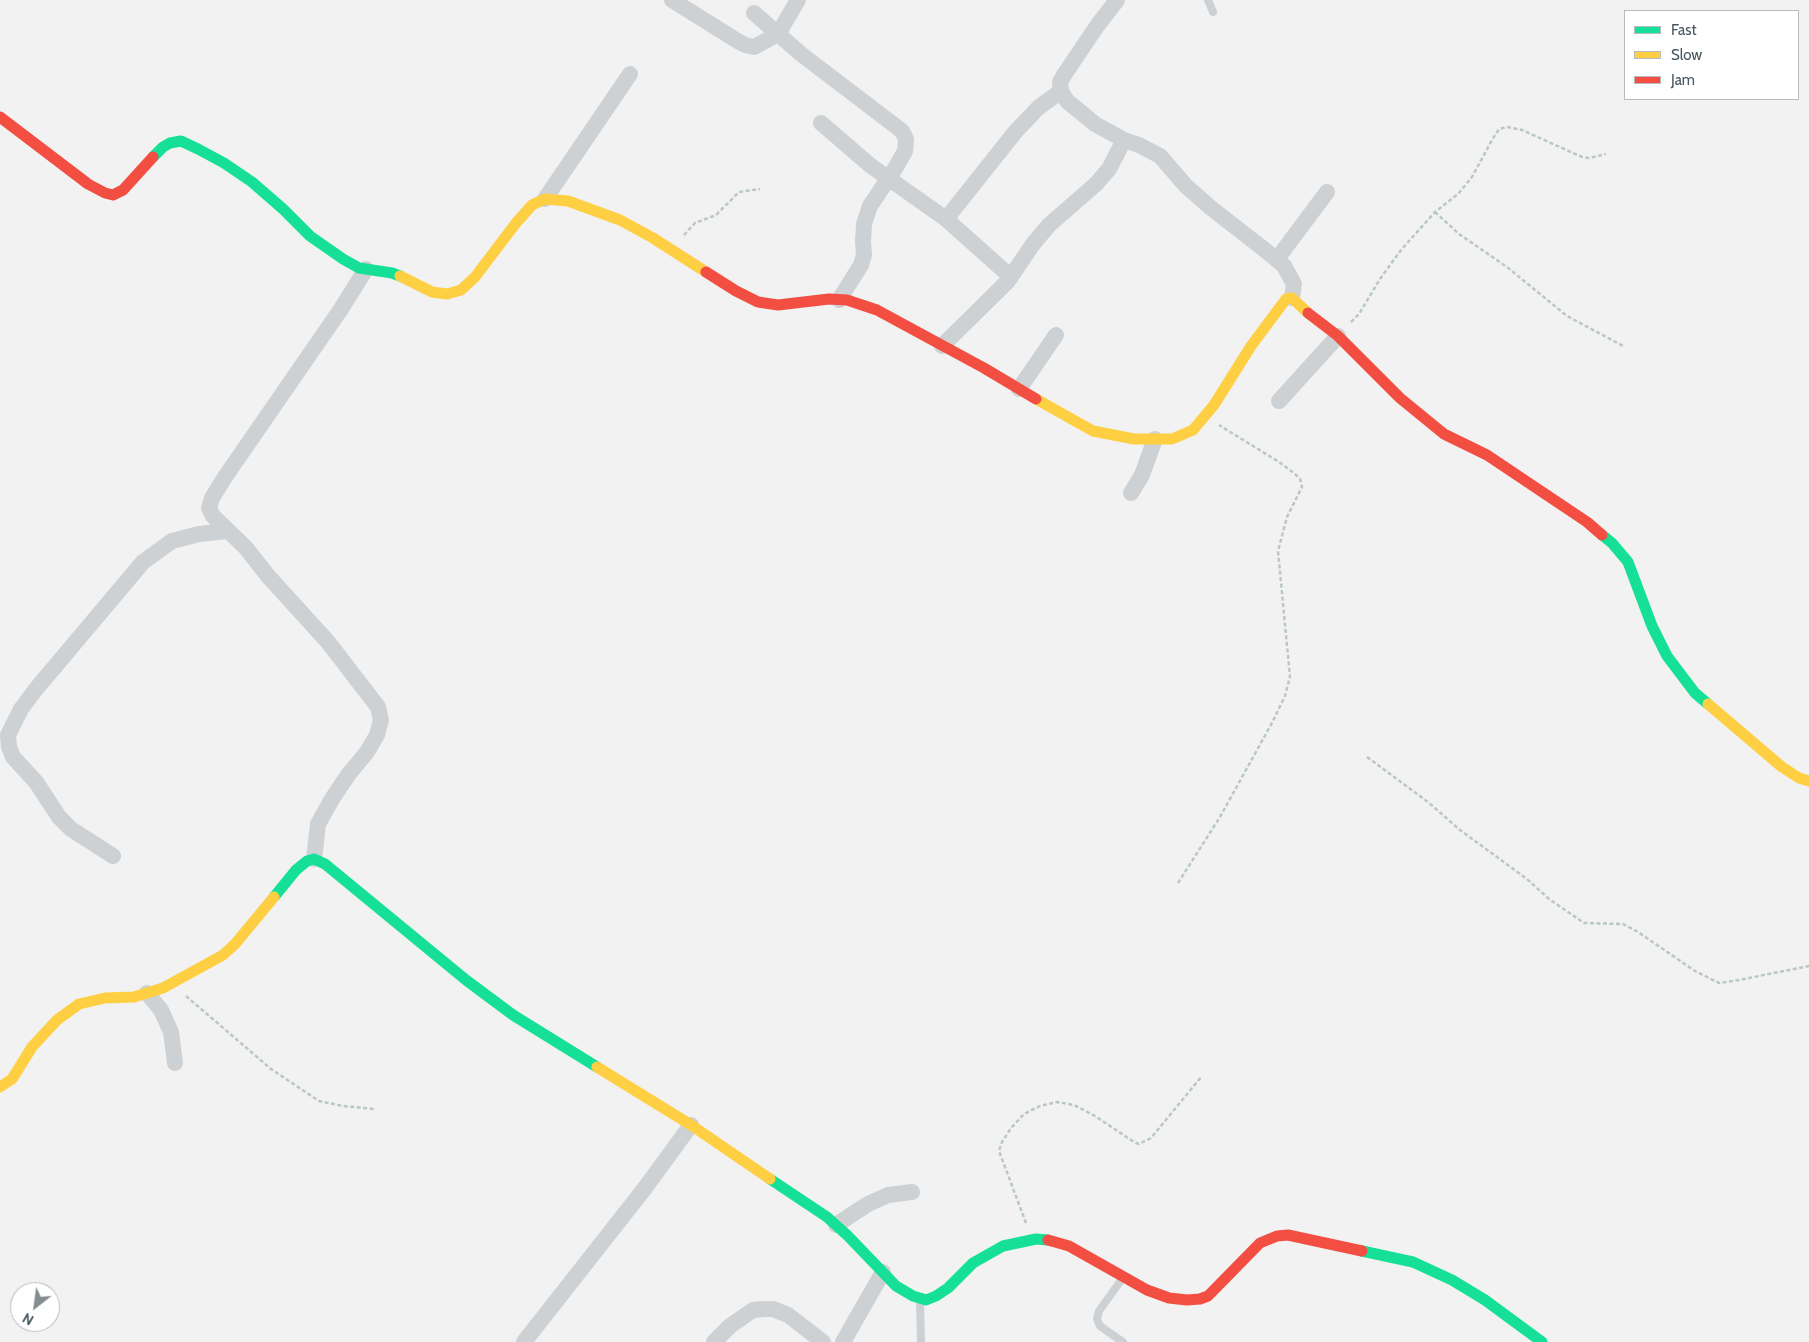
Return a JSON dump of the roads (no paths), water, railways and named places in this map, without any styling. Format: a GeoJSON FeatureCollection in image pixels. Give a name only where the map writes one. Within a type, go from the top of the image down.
{"type":"FeatureCollection","features":[{"type":"Feature","properties":{"kind":"street"},"geometry":{"type":"LineString","coordinates":[[672,0],[745,45],[754,47],[778,34],[798,0]]}},
{"type":"Feature","properties":{"kind":"street"},"geometry":{"type":"LineString","coordinates":[[1117,0],[1064,74],[1060,82],[1061,91],[1066,101],[1084,116],[1124,140],[1139,145],[1160,156],[1186,186],[1284,266],[1294,284],[1292,298]]}},
{"type":"Feature","properties":{"kind":"street"},"geometry":{"type":"LineString","coordinates":[[754,13],[902,131],[906,139],[905,151],[870,206],[864,224],[862,242],[864,255],[861,264],[840,300]]}},
{"type":"Feature","properties":{"kind":"street"},"geometry":{"type":"LineString","coordinates":[[545,200],[630,74]]}},
{"type":"Feature","properties":{"kind":"street"},"geometry":{"type":"LineString","coordinates":[[946,219],[1016,131],[1038,108],[1061,91]]}},
{"type":"Feature","properties":{"kind":"street"},"geometry":{"type":"LineString","coordinates":[[0,117],[88,184],[113,195],[123,190],[163,147],[170,143],[181,141],[224,163],[252,182],[310,236],[342,259],[359,268],[392,273],[410,279],[432,292],[447,294],[461,290],[476,277],[532,205],[545,200],[568,201],[620,220],[736,291],[758,302],[778,305],[829,299],[847,300],[877,310],[1057,412],[1093,430],[1134,439],[1172,439],[1193,430],[1206,416],[1251,346],[1286,299],[1292,298]]}},
{"type":"Feature","properties":{"kind":"street"},"geometry":{"type":"LineString","coordinates":[[821,123],[888,178],[946,219],[1011,277]]}},
{"type":"Feature","properties":{"kind":"street"},"geometry":{"type":"LineString","coordinates":[[942,346],[1011,277],[1033,244],[1049,225],[1096,184],[1109,169],[1124,140]]}},
{"type":"Feature","properties":{"kind":"street"},"geometry":{"type":"LineString","coordinates":[[1277,259],[1327,192]]}},
{"type":"Feature","properties":{"kind":"street"},"geometry":{"type":"LineString","coordinates":[[314,859],[318,824],[332,799],[348,775],[367,752],[376,735],[381,720],[378,707],[328,642],[268,576],[246,548],[213,516],[210,508],[212,498],[341,309],[366,269]]}},
{"type":"Feature","properties":{"kind":"street"},"geometry":{"type":"LineString","coordinates":[[1292,298],[1318,322],[1338,336],[1400,398],[1444,434],[1487,455],[1587,522],[1612,543],[1628,562],[1643,606],[1667,656],[1695,693],[1782,767],[1799,778],[1809,781]]}},
{"type":"Feature","properties":{"kind":"street"},"geometry":{"type":"LineString","coordinates":[[1019,389],[1056,335]]}},
{"type":"Feature","properties":{"kind":"street"},"geometry":{"type":"LineString","coordinates":[[1279,401],[1338,336]]}},
{"type":"Feature","properties":{"kind":"street"},"geometry":{"type":"LineString","coordinates":[[1131,493],[1142,475],[1155,439]]}},
{"type":"Feature","properties":{"kind":"street"},"geometry":{"type":"LineString","coordinates":[[113,856],[71,829],[58,817],[36,782],[13,757],[9,747],[8,735],[21,709],[36,688],[143,562],[172,542],[200,534],[227,531]]}},
{"type":"Feature","properties":{"kind":"street"},"geometry":{"type":"LineString","coordinates":[[0,1087],[12,1079],[32,1047],[57,1020],[79,1004],[105,998],[134,997],[147,993],[172,984],[223,955],[235,944],[296,870],[307,861],[314,859],[325,864],[466,980],[513,1015],[570,1048],[691,1125],[827,1218],[896,1286],[920,1298],[926,1300],[936,1296],[948,1288],[973,1263],[1003,1246],[1036,1239],[1054,1241],[1069,1246],[1147,1290],[1169,1298],[1200,1299],[1208,1296],[1260,1243],[1276,1236],[1288,1235],[1413,1262],[1452,1280],[1485,1300],[1542,1342]]}},
{"type":"Feature","properties":{"kind":"street"},"geometry":{"type":"LineString","coordinates":[[147,993],[161,1010],[171,1032],[175,1064]]}},
{"type":"Feature","properties":{"kind":"street"},"geometry":{"type":"LineString","coordinates":[[524,1342],[645,1188],[691,1125]]}},
{"type":"Feature","properties":{"kind":"street"},"geometry":{"type":"LineString","coordinates":[[836,1225],[868,1204],[888,1195],[912,1192]]}},
{"type":"Feature","properties":{"kind":"street"},"geometry":{"type":"LineString","coordinates":[[843,1342],[883,1272]]}},
{"type":"Feature","properties":{"kind":"street"},"geometry":{"type":"LineString","coordinates":[[714,1342],[730,1326],[753,1310],[774,1309],[788,1315],[823,1342]]}},
{"type":"Feature","properties":{"kind":"lane"},"geometry":{"type":"LineString","coordinates":[[1208,0],[1213,12]]}},
{"type":"Feature","properties":{"kind":"lane"},"geometry":{"type":"LineString","coordinates":[[1123,1277],[1099,1311],[1097,1319],[1100,1326],[1123,1342]]}},
{"type":"Feature","properties":{"kind":"lane"},"geometry":{"type":"LineString","coordinates":[[920,1298],[921,1342]]}}]}
